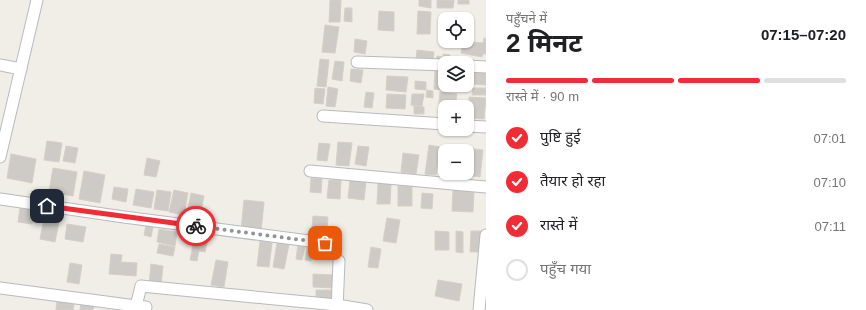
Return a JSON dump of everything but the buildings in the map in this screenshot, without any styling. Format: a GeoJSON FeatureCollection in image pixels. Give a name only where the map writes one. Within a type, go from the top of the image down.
{"type":"FeatureCollection","features":[{"type":"Feature","properties":{"kind":"street"},"geometry":{"type":"LineString","coordinates":[[0,157],[1,145],[37,0]]}},
{"type":"Feature","properties":{"kind":"street"},"geometry":{"type":"LineString","coordinates":[[357,62],[438,65]]}},
{"type":"Feature","properties":{"kind":"street"},"geometry":{"type":"LineString","coordinates":[[0,65],[21,69]]}},
{"type":"Feature","properties":{"kind":"street"},"geometry":{"type":"LineString","coordinates":[[474,66],[486,67]]}},
{"type":"Feature","properties":{"kind":"street"},"geometry":{"type":"LineString","coordinates":[[323,116],[438,124]]}},
{"type":"Feature","properties":{"kind":"street"},"geometry":{"type":"LineString","coordinates":[[474,126],[486,127]]}},
{"type":"Feature","properties":{"kind":"street"},"geometry":{"type":"LineString","coordinates":[[310,171],[486,187]]}},
{"type":"Feature","properties":{"kind":"street"},"geometry":{"type":"LineString","coordinates":[[0,199],[124,217],[325,243]]}},
{"type":"Feature","properties":{"kind":"street"},"geometry":{"type":"LineString","coordinates":[[479,310],[486,235]]}},
{"type":"Feature","properties":{"kind":"street"},"geometry":{"type":"LineString","coordinates":[[337,308],[339,261]]}},
{"type":"Feature","properties":{"kind":"street"},"geometry":{"type":"LineString","coordinates":[[0,288],[141,308],[141,286],[367,310]]}},
{"type":"Feature","properties":{"kind":"way so far"},"geometry":{"type":"LineString","coordinates":[[196,226],[325,243]]}},
{"type":"Feature","properties":{"kind":"route"},"geometry":{"type":"LineString","coordinates":[[47,206],[196,226]]}}]}
